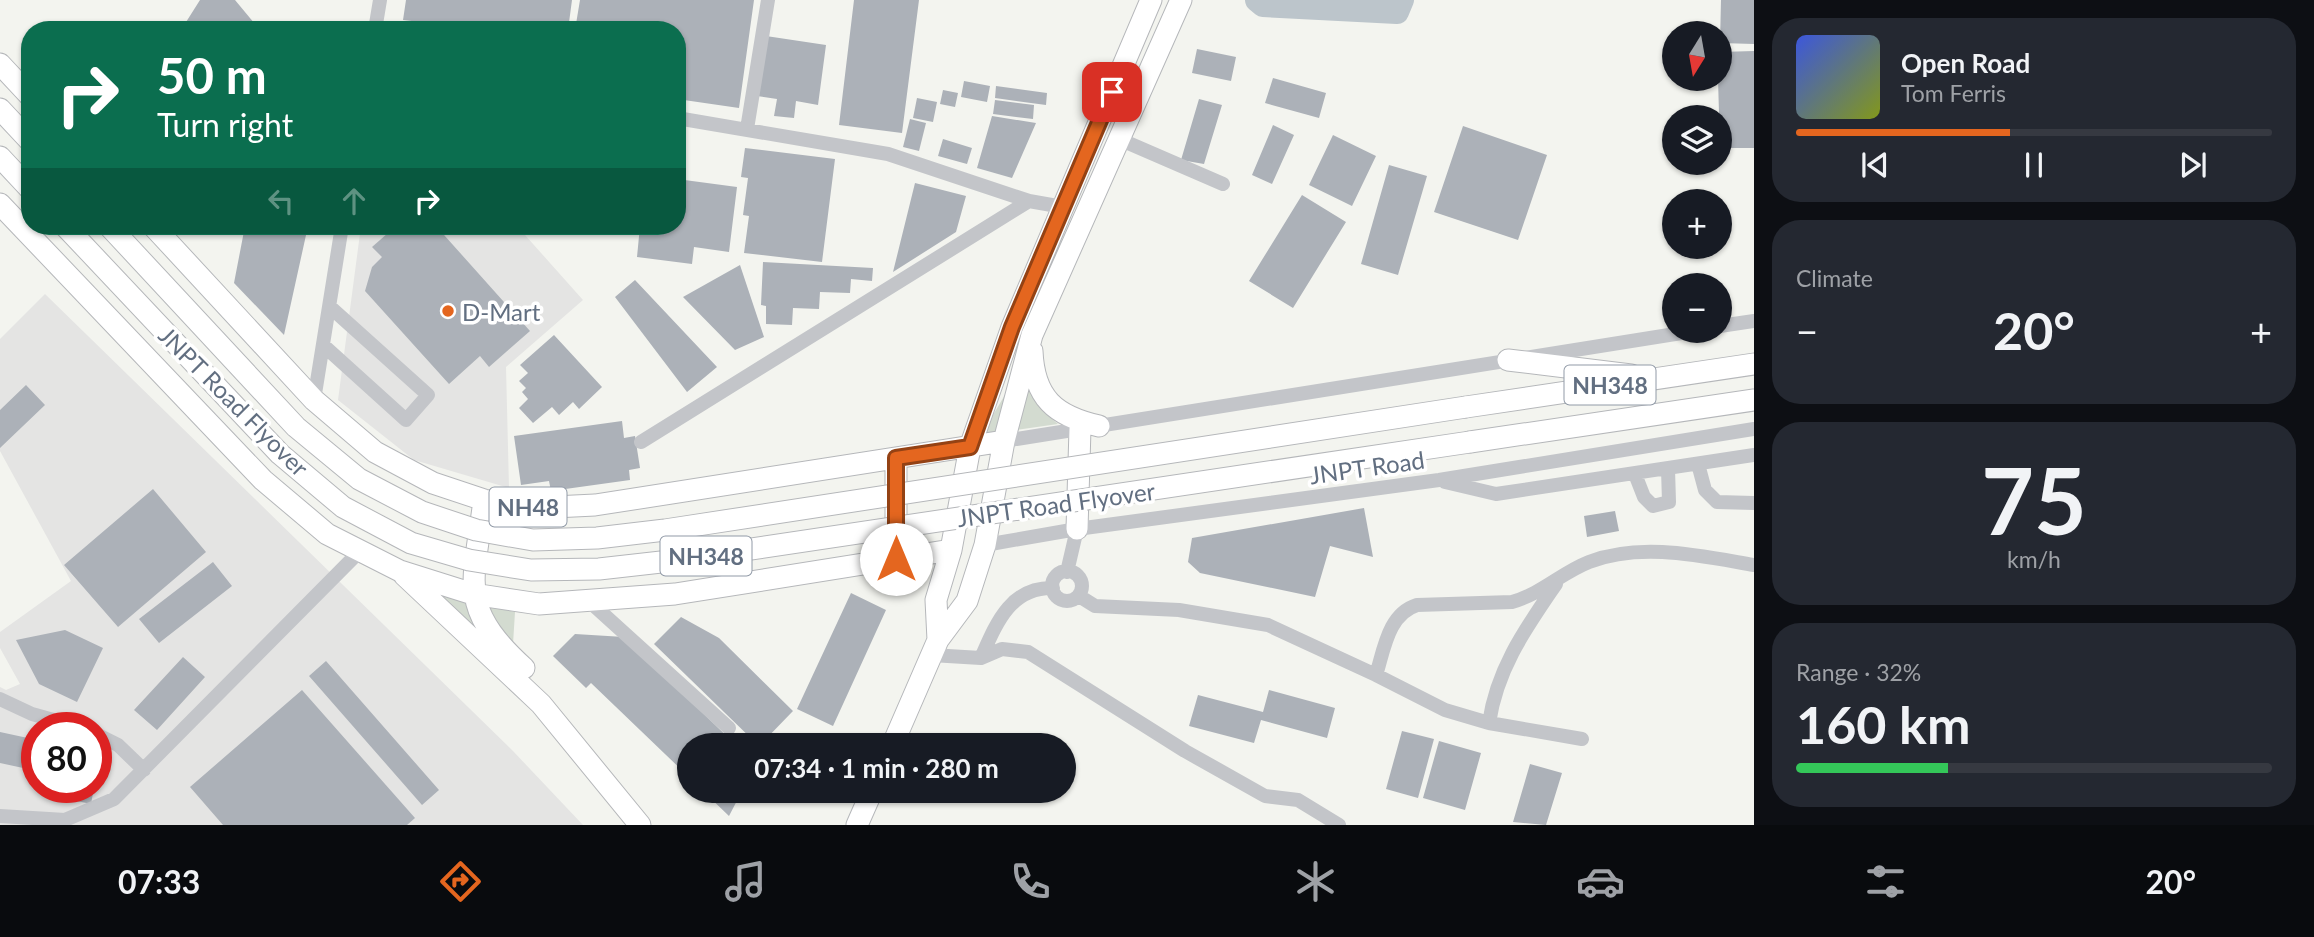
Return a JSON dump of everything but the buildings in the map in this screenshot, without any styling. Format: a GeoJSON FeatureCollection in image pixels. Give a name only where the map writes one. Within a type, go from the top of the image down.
{"type":"FeatureCollection","features":[{"type":"Feature","properties":{"kind":"highway"},"geometry":{"type":"LineString","coordinates":[[934,648],[936,600],[951,550],[970,447],[1012,327],[1151,0]]}},
{"type":"Feature","properties":{"kind":"highway"},"geometry":{"type":"LineString","coordinates":[[898,733],[934,648],[967,601],[985,545],[1004,441],[1032,335],[1181,0]]}},
{"type":"Feature","properties":{"kind":"highway"},"geometry":{"type":"LineString","coordinates":[[0,64],[21,86]]}},
{"type":"Feature","properties":{"kind":"highway"},"geometry":{"type":"LineString","coordinates":[[0,109],[21,131]]}},
{"type":"Feature","properties":{"kind":"highway"},"geometry":{"type":"LineString","coordinates":[[0,157],[21,179]]}},
{"type":"Feature","properties":{"kind":"highway"},"geometry":{"type":"LineString","coordinates":[[0,204],[21,226]]}},
{"type":"Feature","properties":{"kind":"highway"},"geometry":{"type":"LineString","coordinates":[[30,235],[263,480],[327,534],[400,571],[473,594],[539,604],[675,594],[951,550]]}},
{"type":"Feature","properties":{"kind":"highway","name":"JNPT Road Flyover"},"geometry":{"type":"LineString","coordinates":[[73,235],[280,454],[343,507],[411,543],[469,560],[531,570],[599,569],[670,561],[1754,400]]}},
{"type":"Feature","properties":{"kind":"highway","name":"JNPT Road Flyover"},"geometry":{"type":"LineString","coordinates":[[117,235],[296,427],[359,479],[422,512],[476,530],[533,540],[597,538],[665,530],[1754,364]]}},
{"type":"Feature","properties":{"kind":"highway","name":"NH48"},"geometry":{"type":"LineString","coordinates":[[161,235],[314,400],[375,452],[433,483],[484,500],[533,508],[595,505],[1004,441]]}},
{"type":"Feature","properties":{"kind":"highway"},"geometry":{"type":"LineString","coordinates":[[1032,335],[1035,376],[1045,398],[1068,416],[1090,427],[1077,529]]}},
{"type":"Feature","properties":{"kind":"highway"},"geometry":{"type":"LineString","coordinates":[[1508,360],[1654,378]]}},
{"type":"Feature","properties":{"kind":"highway"},"geometry":{"type":"LineString","coordinates":[[896,458],[896,559]]}},
{"type":"Feature","properties":{"kind":"highway"},"geometry":{"type":"LineString","coordinates":[[484,500],[473,594],[482,623],[534,677],[541,704]]}},
{"type":"Feature","properties":{"kind":"highway"},"geometry":{"type":"LineString","coordinates":[[400,571],[541,704],[640,825]]}},
{"type":"Feature","properties":{"kind":"highway"},"geometry":{"type":"LineString","coordinates":[[857,825],[867,803]]}},
{"type":"Feature","properties":{"kind":"street"},"geometry":{"type":"LineString","coordinates":[[376,21],[380,0]]}},
{"type":"Feature","properties":{"kind":"street"},"geometry":{"type":"LineString","coordinates":[[747,129],[768,0]]}},
{"type":"Feature","properties":{"kind":"street"},"geometry":{"type":"LineString","coordinates":[[686,119],[888,154],[1029,201],[1063,207]]}},
{"type":"Feature","properties":{"kind":"street"},"geometry":{"type":"LineString","coordinates":[[1119,139],[1223,184]]}},
{"type":"Feature","properties":{"kind":"street"},"geometry":{"type":"LineString","coordinates":[[641,442],[1029,201]]}},
{"type":"Feature","properties":{"kind":"street"},"geometry":{"type":"LineString","coordinates":[[314,400],[341,235]]}},
{"type":"Feature","properties":{"kind":"street"},"geometry":{"type":"LineString","coordinates":[[323,345],[406,420],[428,395],[329,306]]}},
{"type":"Feature","properties":{"kind":"street"},"geometry":{"type":"LineString","coordinates":[[1732,325],[1754,321]]}},
{"type":"Feature","properties":{"kind":"street"},"geometry":{"type":"LineString","coordinates":[[1004,441],[1662,336]]}},
{"type":"Feature","properties":{"kind":"street","name":"JNPT Road"},"geometry":{"type":"LineString","coordinates":[[985,545],[1077,529],[1439,481],[1754,429]]}},
{"type":"Feature","properties":{"kind":"street"},"geometry":{"type":"LineString","coordinates":[[1439,481],[1496,494],[1754,455]]}},
{"type":"Feature","properties":{"kind":"street"},"geometry":{"type":"LineString","coordinates":[[1698,464],[1705,490],[1717,502],[1754,503]]}},
{"type":"Feature","properties":{"kind":"street"},"geometry":{"type":"LineString","coordinates":[[1635,474],[1647,502],[1653,506],[1665,505],[1669,502],[1671,493],[1668,468]]}},
{"type":"Feature","properties":{"kind":"street"},"geometry":{"type":"LineString","coordinates":[[1067,572],[1077,529]]}},
{"type":"Feature","properties":{"kind":"street"},"geometry":{"type":"LineString","coordinates":[[0,816],[65,820],[114,799],[360,551]]}},
{"type":"Feature","properties":{"kind":"street"},"geometry":{"type":"LineString","coordinates":[[1376,675],[1396,619],[1410,607],[1512,602],[1527,597],[1590,561],[1626,553],[1684,553],[1754,565]]}},
{"type":"Feature","properties":{"kind":"street"},"geometry":{"type":"LineString","coordinates":[[1067,572],[1055,578],[1053,588],[1057,597],[1065,601],[1079,596]]}},
{"type":"Feature","properties":{"kind":"street"},"geometry":{"type":"LineString","coordinates":[[1067,572],[1080,578],[1082,587],[1079,596]]}},
{"type":"Feature","properties":{"kind":"street"},"geometry":{"type":"LineString","coordinates":[[1489,723],[1496,688],[1504,666],[1560,578]]}},
{"type":"Feature","properties":{"kind":"street"},"geometry":{"type":"LineString","coordinates":[[981,658],[998,619],[1013,600],[1041,588],[1053,588]]}},
{"type":"Feature","properties":{"kind":"street"},"geometry":{"type":"LineString","coordinates":[[1079,596],[1095,606],[1179,610],[1268,625],[1445,710],[1489,723],[1582,738]]}},
{"type":"Feature","properties":{"kind":"street"},"geometry":{"type":"LineString","coordinates":[[590,602],[729,728]]}},
{"type":"Feature","properties":{"kind":"street"},"geometry":{"type":"LineString","coordinates":[[934,648],[981,658],[1002,649],[1028,652],[1185,751],[1265,796],[1298,800],[1339,825]]}},
{"type":"Feature","properties":{"kind":"street"},"geometry":{"type":"LineString","coordinates":[[0,699],[28,712]]}},
{"type":"Feature","properties":{"kind":"street"},"geometry":{"type":"LineString","coordinates":[[112,741],[144,769]]}},
{"type":"Feature","properties":{"kind":"shaded area"},"geometry":{"type":"Polygon","coordinates":[[[360,235],[525,235],[583,300],[506,367],[509,488],[414,460],[338,400],[360,235]]]}},
{"type":"Feature","properties":{"kind":"shaded area"},"geometry":{"type":"Polygon","coordinates":[[[45,294],[513,751],[583,825],[0,825],[0,687],[6,690],[20,684],[0,648],[0,632],[71,581],[0,451],[0,339],[45,294]]]}},
{"type":"Feature","properties":{"kind":"shaded area"},"geometry":{"type":"Polygon","coordinates":[[[1024,363],[1034,397],[1058,424],[981,435],[1024,363]]]}},
{"type":"Feature","properties":{"kind":"shaded area"},"geometry":{"type":"Polygon","coordinates":[[[437,594],[515,612],[513,644],[516,673],[437,594]]]}},
{"type":"Feature","properties":{"kind":"waterway"},"geometry":{"type":"LineString","coordinates":[[1257,0],[1263,5],[1397,12],[1402,0]]}},
{"type":"Feature","properties":{"kind":"place","name":"D-Mart"},"geometry":{"type":"Point","coordinates":[448,311]}},
{"type":"Feature","properties":{"kind":"route"},"geometry":{"type":"LineString","coordinates":[[896,559],[896,458],[970,447],[1012,327],[1112,92]]}}]}
